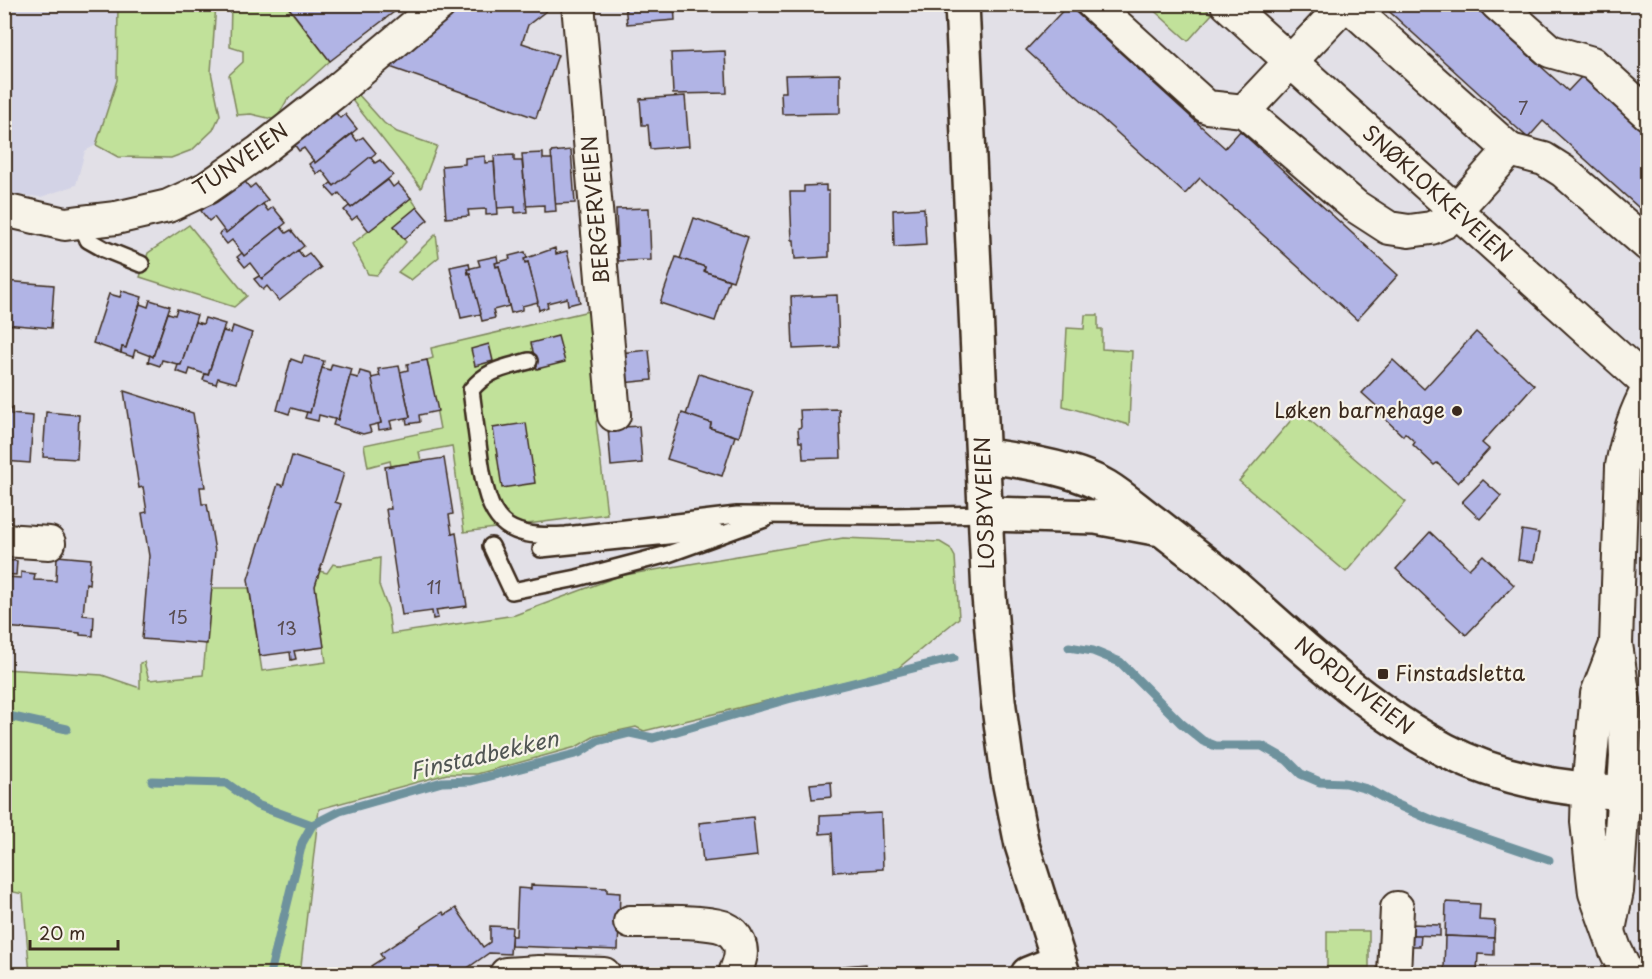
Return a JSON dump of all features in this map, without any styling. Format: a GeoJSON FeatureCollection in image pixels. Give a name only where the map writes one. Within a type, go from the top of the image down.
{"type":"FeatureCollection","features":[{"type":"Feature","properties":{"kind":"main road","name":"LOSBYVEIEN"},"geometry":{"type":"LineString","coordinates":[[962,4],[989,596],[1002,738],[1022,845],[1060,968],[1028,975]]}},
{"type":"Feature","properties":{"kind":"main road","name":"NORDLIVEIEN"},"geometry":{"type":"LineString","coordinates":[[984,456],[1034,463],[1105,487],[1228,582],[1342,681],[1396,722],[1470,762],[1534,781],[1635,793]]}},
{"type":"Feature","properties":{"kind":"main road","name":"NORDLIVEIEN"},"geometry":{"type":"LineString","coordinates":[[987,514],[1096,517],[1161,528]]}},
{"type":"Feature","properties":{"kind":"street","name":"TUNVEIEN"},"geometry":{"type":"LineString","coordinates":[[4,210],[65,224],[116,218],[168,206],[207,188],[307,114],[440,4]]}},
{"type":"Feature","properties":{"kind":"street","name":"BERGERVEIEN"},"geometry":{"type":"LineString","coordinates":[[578,4],[614,415]]}},
{"type":"Feature","properties":{"kind":"street"},"geometry":{"type":"LineString","coordinates":[[1094,4],[1207,107],[1244,111],[1356,206],[1389,228],[1409,231],[1431,228],[1445,222],[1510,150]]}},
{"type":"Feature","properties":{"kind":"street","name":"SNØKLOKKEVEIEN"},"geometry":{"type":"LineString","coordinates":[[1227,4],[1647,384]]}},
{"type":"Feature","properties":{"kind":"street"},"geometry":{"type":"LineString","coordinates":[[1244,111],[1346,4],[1510,150],[1544,159],[1563,171],[1647,245]]}},
{"type":"Feature","properties":{"kind":"street"},"geometry":{"type":"LineString","coordinates":[[1497,4],[1550,51],[1592,63],[1647,114]]}},
{"type":"Feature","properties":{"kind":"street"},"geometry":{"type":"LineString","coordinates":[[1609,930],[1635,793],[1626,757],[1624,700],[1616,644],[1622,466],[1635,413],[1647,389]]}},
{"type":"Feature","properties":{"kind":"street"},"geometry":{"type":"LineString","coordinates":[[4,540],[49,543]]}},
{"type":"Feature","properties":{"kind":"street"},"geometry":{"type":"LineString","coordinates":[[1616,644],[1598,694],[1588,789],[1587,822],[1595,893],[1622,972]]}},
{"type":"Feature","properties":{"kind":"street"},"geometry":{"type":"LineString","coordinates":[[1394,975],[1397,908]]}},
{"type":"Feature","properties":{"kind":"street"},"geometry":{"type":"LineString","coordinates":[[630,922],[712,924],[726,928],[735,935],[740,944],[741,955],[735,975]]}},
{"type":"Feature","properties":{"kind":"street"},"geometry":{"type":"LineString","coordinates":[[506,975],[539,972],[604,975]]}},
{"type":"Feature","properties":{"kind":"lane"},"geometry":{"type":"LineString","coordinates":[[80,222],[88,240],[141,264]]}},
{"type":"Feature","properties":{"kind":"lane"},"geometry":{"type":"LineString","coordinates":[[529,361],[495,370],[482,377],[471,390],[487,499],[500,520],[527,534],[545,536],[737,515],[987,514]]}},
{"type":"Feature","properties":{"kind":"lane"},"geometry":{"type":"LineString","coordinates":[[491,546],[512,591],[577,578],[668,554],[776,516]]}},
{"type":"Feature","properties":{"kind":"lane"},"geometry":{"type":"LineString","coordinates":[[541,549],[737,529]]}},
{"type":"Feature","properties":{"kind":"shaded area"},"geometry":{"type":"Polygon","coordinates":[[[4,5],[118,5],[117,80],[96,145],[85,151],[76,185],[41,197],[18,195],[5,190],[4,5]]]}},
{"type":"Feature","properties":{"kind":"shaded area"},"geometry":{"type":"Polygon","coordinates":[[[1647,946],[1647,974],[1626,974],[1636,952],[1647,946]]]}},
{"type":"Feature","properties":{"kind":"green space"},"geometry":{"type":"Polygon","coordinates":[[[118,5],[216,5],[211,72],[220,115],[213,130],[192,150],[171,158],[118,157],[96,145],[117,80],[118,5]]]}},
{"type":"Feature","properties":{"kind":"green space"},"geometry":{"type":"Polygon","coordinates":[[[231,5],[286,5],[330,61],[287,100],[276,120],[251,114],[237,115],[229,75],[243,62],[243,51],[230,47],[231,5]]]}},
{"type":"Feature","properties":{"kind":"green space"},"geometry":{"type":"Polygon","coordinates":[[[1148,5],[1201,5],[1212,14],[1188,41],[1148,5]]]}},
{"type":"Feature","properties":{"kind":"green space"},"geometry":{"type":"Polygon","coordinates":[[[358,94],[384,123],[397,132],[437,146],[421,188],[351,99],[358,94]]]}},
{"type":"Feature","properties":{"kind":"green space"},"geometry":{"type":"Polygon","coordinates":[[[411,198],[417,207],[394,226],[406,242],[377,275],[368,274],[352,244],[411,198]]]}},
{"type":"Feature","properties":{"kind":"green space"},"geometry":{"type":"Polygon","coordinates":[[[189,225],[247,296],[234,307],[140,277],[148,253],[189,225]]]}},
{"type":"Feature","properties":{"kind":"green space"},"geometry":{"type":"Polygon","coordinates":[[[436,234],[439,257],[411,280],[398,272],[436,234]]]}},
{"type":"Feature","properties":{"kind":"green space"},"geometry":{"type":"Polygon","coordinates":[[[589,311],[602,412],[596,422],[607,514],[464,532],[452,446],[419,452],[421,461],[391,466],[390,461],[368,467],[364,445],[440,429],[427,360],[433,358],[431,348],[589,311]]]}},
{"type":"Feature","properties":{"kind":"green space"},"geometry":{"type":"Polygon","coordinates":[[[1085,315],[1098,315],[1098,329],[1102,329],[1102,349],[1132,351],[1129,425],[1063,406],[1067,328],[1084,329],[1085,315]]]}},
{"type":"Feature","properties":{"kind":"green space"},"geometry":{"type":"Polygon","coordinates":[[[1299,411],[1406,502],[1346,572],[1239,481],[1299,411]]]}},
{"type":"Feature","properties":{"kind":"green space"},"geometry":{"type":"Polygon","coordinates":[[[843,538],[940,542],[950,548],[955,557],[959,618],[897,669],[644,731],[636,727],[595,736],[576,747],[477,774],[447,774],[319,809],[300,974],[30,974],[23,894],[5,890],[4,669],[102,675],[140,688],[140,663],[144,662],[149,680],[203,675],[211,588],[249,588],[262,671],[326,662],[315,586],[319,571],[327,573],[333,564],[340,566],[380,558],[379,585],[388,609],[391,634],[515,615],[619,576],[843,538]]]}},
{"type":"Feature","properties":{"kind":"green space"},"geometry":{"type":"Polygon","coordinates":[[[1327,931],[1369,931],[1369,967],[1327,967],[1327,931]]]}},
{"type":"Feature","properties":{"kind":"building"},"geometry":{"type":"Polygon","coordinates":[[[286,4],[391,4],[394,12],[330,61],[286,4]]]}},
{"type":"Feature","properties":{"kind":"building"},"geometry":{"type":"Polygon","coordinates":[[[462,4],[555,4],[528,25],[522,43],[558,55],[536,118],[384,65],[462,4]]]}},
{"type":"Feature","properties":{"kind":"building"},"geometry":{"type":"Polygon","coordinates":[[[625,4],[674,4],[675,20],[627,24],[625,4]]]}},
{"type":"Feature","properties":{"kind":"building"},"geometry":{"type":"Polygon","coordinates":[[[1381,4],[1472,4],[1568,91],[1583,75],[1648,133],[1648,216],[1543,121],[1528,138],[1381,4]]]}},
{"type":"Feature","properties":{"kind":"building"},"geometry":{"type":"Polygon","coordinates":[[[1068,5],[1225,148],[1240,131],[1398,275],[1357,320],[1200,178],[1185,194],[1026,50],[1068,5]]]}},
{"type":"Feature","properties":{"kind":"building"},"geometry":{"type":"Polygon","coordinates":[[[725,51],[727,93],[673,94],[671,53],[725,51]]]}},
{"type":"Feature","properties":{"kind":"building"},"geometry":{"type":"Polygon","coordinates":[[[840,74],[840,113],[782,114],[781,92],[786,92],[785,75],[840,74]]]}},
{"type":"Feature","properties":{"kind":"building"},"geometry":{"type":"Polygon","coordinates":[[[685,96],[689,146],[650,149],[648,125],[642,125],[640,99],[685,96]]]}},
{"type":"Feature","properties":{"kind":"building"},"geometry":{"type":"Polygon","coordinates":[[[332,108],[340,118],[345,114],[357,129],[315,163],[304,148],[299,151],[291,140],[332,108]]]}},
{"type":"Feature","properties":{"kind":"building"},"geometry":{"type":"Polygon","coordinates":[[[352,134],[357,141],[363,137],[376,153],[334,186],[322,170],[317,174],[309,164],[314,160],[315,163],[352,134]]]}},
{"type":"Feature","properties":{"kind":"building"},"geometry":{"type":"Polygon","coordinates":[[[571,150],[575,203],[555,204],[551,152],[571,150]]]}},
{"type":"Feature","properties":{"kind":"building"},"geometry":{"type":"Polygon","coordinates":[[[543,153],[543,159],[552,159],[556,211],[544,212],[544,205],[526,206],[522,154],[543,153]]]}},
{"type":"Feature","properties":{"kind":"building"},"geometry":{"type":"Polygon","coordinates":[[[514,155],[514,161],[522,161],[527,212],[515,213],[515,207],[497,208],[494,156],[514,155]]]}},
{"type":"Feature","properties":{"kind":"building"},"geometry":{"type":"Polygon","coordinates":[[[485,156],[485,163],[494,162],[498,214],[486,215],[486,209],[468,210],[469,216],[446,218],[442,166],[465,164],[465,158],[485,156]]]}},
{"type":"Feature","properties":{"kind":"building"},"geometry":{"type":"Polygon","coordinates":[[[370,157],[375,163],[380,160],[393,175],[351,208],[339,193],[335,197],[326,187],[331,183],[334,186],[370,157]]]}},
{"type":"Feature","properties":{"kind":"building"},"geometry":{"type":"Polygon","coordinates":[[[243,179],[250,188],[255,184],[268,200],[226,233],[214,217],[209,221],[201,211],[243,179]]]}},
{"type":"Feature","properties":{"kind":"building"},"geometry":{"type":"Polygon","coordinates":[[[388,180],[393,187],[398,183],[411,198],[369,231],[357,216],[352,220],[344,210],[349,206],[351,208],[388,180]]]}},
{"type":"Feature","properties":{"kind":"building"},"geometry":{"type":"Polygon","coordinates":[[[826,185],[826,191],[829,191],[829,257],[795,259],[790,192],[804,192],[804,186],[826,185]]]}},
{"type":"Feature","properties":{"kind":"building"},"geometry":{"type":"Polygon","coordinates":[[[263,204],[268,211],[273,207],[286,223],[244,256],[232,240],[227,244],[219,234],[224,230],[226,233],[263,204]]]}},
{"type":"Feature","properties":{"kind":"building"},"geometry":{"type":"Polygon","coordinates":[[[417,207],[428,220],[404,239],[394,226],[417,207]]]}},
{"type":"Feature","properties":{"kind":"building"},"geometry":{"type":"Polygon","coordinates":[[[649,208],[651,260],[618,261],[616,209],[649,208]]]}},
{"type":"Feature","properties":{"kind":"building"},"geometry":{"type":"Polygon","coordinates":[[[924,208],[926,245],[894,247],[893,210],[924,208]]]}},
{"type":"Feature","properties":{"kind":"building"},"geometry":{"type":"Polygon","coordinates":[[[694,218],[748,237],[733,281],[704,271],[705,267],[680,259],[694,218]]]}},
{"type":"Feature","properties":{"kind":"building"},"geometry":{"type":"Polygon","coordinates":[[[281,227],[286,233],[291,230],[304,246],[262,279],[250,263],[245,267],[237,257],[242,253],[244,256],[281,227]]]}},
{"type":"Feature","properties":{"kind":"building"},"geometry":{"type":"Polygon","coordinates":[[[555,248],[556,254],[567,251],[580,302],[568,305],[567,298],[547,303],[548,307],[539,310],[528,262],[525,263],[524,259],[555,248]]]}},
{"type":"Feature","properties":{"kind":"building"},"geometry":{"type":"Polygon","coordinates":[[[298,250],[303,257],[309,253],[321,268],[279,301],[267,286],[263,290],[254,279],[259,276],[262,279],[298,250]]]}},
{"type":"Feature","properties":{"kind":"building"},"geometry":{"type":"Polygon","coordinates":[[[525,252],[527,258],[524,259],[525,263],[528,262],[538,302],[522,306],[522,310],[511,313],[499,266],[496,267],[495,263],[525,252]]]}},
{"type":"Feature","properties":{"kind":"building"},"geometry":{"type":"Polygon","coordinates":[[[497,256],[498,262],[495,263],[496,267],[499,266],[509,306],[493,310],[495,318],[482,321],[467,269],[480,266],[478,260],[497,256]]]}},
{"type":"Feature","properties":{"kind":"building"},"geometry":{"type":"Polygon","coordinates":[[[676,257],[705,267],[704,271],[729,280],[715,321],[660,303],[676,257]]]}},
{"type":"Feature","properties":{"kind":"building"},"geometry":{"type":"Polygon","coordinates":[[[469,263],[468,274],[470,273],[481,314],[461,318],[450,267],[469,263]]]}},
{"type":"Feature","properties":{"kind":"building"},"geometry":{"type":"Polygon","coordinates":[[[4,281],[54,285],[51,328],[4,324],[4,281]]]}},
{"type":"Feature","properties":{"kind":"building"},"geometry":{"type":"Polygon","coordinates":[[[122,291],[142,297],[126,348],[122,347],[121,353],[93,343],[109,294],[120,297],[122,291]]]}},
{"type":"Feature","properties":{"kind":"building"},"geometry":{"type":"Polygon","coordinates":[[[837,295],[839,347],[793,349],[791,297],[837,295]]]}},
{"type":"Feature","properties":{"kind":"building"},"geometry":{"type":"Polygon","coordinates":[[[150,300],[170,306],[153,357],[135,350],[133,357],[121,353],[122,347],[126,348],[140,304],[148,307],[150,300]]]}},
{"type":"Feature","properties":{"kind":"building"},"geometry":{"type":"Polygon","coordinates":[[[177,309],[197,315],[181,365],[162,360],[160,366],[148,362],[150,355],[153,357],[168,313],[175,315],[177,309]]]}},
{"type":"Feature","properties":{"kind":"building"},"geometry":{"type":"Polygon","coordinates":[[[205,318],[225,324],[208,375],[190,369],[188,375],[176,371],[178,365],[181,365],[195,322],[203,324],[205,318]]]}},
{"type":"Feature","properties":{"kind":"building"},"geometry":{"type":"Polygon","coordinates":[[[233,326],[252,333],[236,383],[218,378],[216,384],[203,380],[205,374],[208,375],[223,331],[231,333],[233,326]]]}},
{"type":"Feature","properties":{"kind":"building"},"geometry":{"type":"Polygon","coordinates":[[[1476,332],[1534,385],[1482,443],[1489,449],[1458,483],[1437,463],[1434,465],[1413,445],[1415,442],[1405,433],[1403,436],[1381,415],[1383,412],[1362,393],[1393,360],[1424,389],[1476,332]]]}},
{"type":"Feature","properties":{"kind":"building"},"geometry":{"type":"Polygon","coordinates":[[[558,336],[565,362],[537,369],[531,343],[558,336]]]}},
{"type":"Feature","properties":{"kind":"building"},"geometry":{"type":"Polygon","coordinates":[[[489,344],[493,361],[475,366],[471,349],[489,344]]]}},
{"type":"Feature","properties":{"kind":"building"},"geometry":{"type":"Polygon","coordinates":[[[649,350],[652,380],[622,383],[619,353],[649,350]]]}},
{"type":"Feature","properties":{"kind":"building"},"geometry":{"type":"Polygon","coordinates":[[[304,356],[324,361],[310,413],[291,408],[289,414],[277,410],[291,359],[302,363],[304,356]]]}},
{"type":"Feature","properties":{"kind":"building"},"geometry":{"type":"Polygon","coordinates":[[[427,360],[438,411],[419,415],[420,422],[407,424],[406,418],[410,417],[400,372],[408,370],[407,364],[427,360]]]}},
{"type":"Feature","properties":{"kind":"building"},"geometry":{"type":"Polygon","coordinates":[[[332,364],[352,369],[338,420],[319,415],[318,421],[305,418],[307,412],[310,413],[322,368],[330,370],[332,364]]]}},
{"type":"Feature","properties":{"kind":"building"},"geometry":{"type":"Polygon","coordinates":[[[399,366],[410,417],[390,421],[392,428],[379,430],[378,424],[381,423],[371,378],[380,376],[378,369],[399,366]]]}},
{"type":"Feature","properties":{"kind":"building"},"geometry":{"type":"Polygon","coordinates":[[[360,371],[371,374],[381,423],[369,426],[371,432],[363,434],[333,425],[335,419],[338,420],[350,376],[358,378],[360,371]]]}},
{"type":"Feature","properties":{"kind":"building"},"geometry":{"type":"Polygon","coordinates":[[[699,374],[753,391],[739,437],[710,428],[711,423],[686,415],[699,374]]]}},
{"type":"Feature","properties":{"kind":"building"},"geometry":{"type":"Polygon","coordinates":[[[124,391],[193,413],[205,487],[200,487],[202,504],[207,504],[215,551],[207,644],[142,639],[149,556],[142,513],[147,512],[143,487],[139,488],[124,391]]]}},
{"type":"Feature","properties":{"kind":"building"},"geometry":{"type":"Polygon","coordinates":[[[4,409],[11,409],[11,414],[33,416],[30,463],[4,461],[4,409]]]}},
{"type":"Feature","properties":{"kind":"building"},"geometry":{"type":"Polygon","coordinates":[[[839,409],[841,458],[803,459],[798,428],[801,427],[800,410],[839,409]]]}},
{"type":"Feature","properties":{"kind":"building"},"geometry":{"type":"Polygon","coordinates":[[[46,412],[79,415],[77,459],[43,457],[46,412]]]}},
{"type":"Feature","properties":{"kind":"building"},"geometry":{"type":"Polygon","coordinates":[[[682,413],[711,423],[710,428],[735,436],[722,476],[667,459],[682,413]]]}},
{"type":"Feature","properties":{"kind":"building"},"geometry":{"type":"Polygon","coordinates":[[[526,423],[535,483],[502,488],[493,428],[526,423]]]}},
{"type":"Feature","properties":{"kind":"building"},"geometry":{"type":"Polygon","coordinates":[[[639,426],[642,463],[611,466],[608,428],[639,426]]]}},
{"type":"Feature","properties":{"kind":"building"},"geometry":{"type":"Polygon","coordinates":[[[292,456],[344,473],[335,502],[341,504],[315,586],[324,647],[294,651],[296,659],[291,660],[290,652],[260,656],[248,579],[278,484],[283,486],[292,456]]]}},
{"type":"Feature","properties":{"kind":"building"},"geometry":{"type":"Polygon","coordinates":[[[444,458],[453,514],[449,515],[452,534],[456,533],[467,606],[436,610],[438,618],[433,619],[432,611],[402,615],[386,509],[391,509],[385,467],[444,458]]]}},
{"type":"Feature","properties":{"kind":"building"},"geometry":{"type":"Polygon","coordinates":[[[1483,480],[1501,496],[1480,519],[1462,502],[1483,480]]]}},
{"type":"Feature","properties":{"kind":"building"},"geometry":{"type":"Polygon","coordinates":[[[1522,530],[1539,533],[1534,562],[1518,560],[1522,530]]]}},
{"type":"Feature","properties":{"kind":"building"},"geometry":{"type":"Polygon","coordinates":[[[1430,532],[1469,569],[1483,555],[1514,585],[1466,635],[1396,569],[1430,532]]]}},
{"type":"Feature","properties":{"kind":"building"},"geometry":{"type":"Polygon","coordinates":[[[57,556],[91,559],[83,615],[94,616],[93,636],[4,627],[5,577],[21,578],[21,572],[35,574],[34,580],[56,581],[57,556]]]}},
{"type":"Feature","properties":{"kind":"building"},"geometry":{"type":"Polygon","coordinates":[[[4,560],[17,561],[16,575],[4,574],[4,560]]]}},
{"type":"Feature","properties":{"kind":"building"},"geometry":{"type":"Polygon","coordinates":[[[831,782],[832,797],[812,799],[810,784],[831,782]]]}},
{"type":"Feature","properties":{"kind":"building"},"geometry":{"type":"Polygon","coordinates":[[[881,813],[883,869],[834,872],[832,833],[820,834],[820,816],[881,813]]]}},
{"type":"Feature","properties":{"kind":"building"},"geometry":{"type":"Polygon","coordinates":[[[753,817],[757,856],[703,862],[699,823],[753,817]]]}},
{"type":"Feature","properties":{"kind":"building"},"geometry":{"type":"Polygon","coordinates":[[[531,885],[607,888],[607,892],[620,893],[618,950],[511,946],[511,936],[516,936],[518,888],[531,889],[531,885]]]}},
{"type":"Feature","properties":{"kind":"building"},"geometry":{"type":"Polygon","coordinates":[[[1446,902],[1480,904],[1479,920],[1495,921],[1494,938],[1445,936],[1446,902]]]}},
{"type":"Feature","properties":{"kind":"building"},"geometry":{"type":"Polygon","coordinates":[[[456,908],[483,947],[490,942],[490,926],[512,927],[510,954],[489,953],[459,974],[378,974],[371,966],[383,958],[380,954],[443,912],[445,915],[456,908]]]}},
{"type":"Feature","properties":{"kind":"building"},"geometry":{"type":"Polygon","coordinates":[[[1410,924],[1440,925],[1440,936],[1409,935],[1410,924]]]}},
{"type":"Feature","properties":{"kind":"building"},"geometry":{"type":"Polygon","coordinates":[[[1409,935],[1421,935],[1420,946],[1409,946],[1409,935]]]}},
{"type":"Feature","properties":{"kind":"building"},"geometry":{"type":"Polygon","coordinates":[[[1445,936],[1494,938],[1494,955],[1478,954],[1477,971],[1444,970],[1445,936]]]}},
{"type":"Feature","properties":{"kind":"building"},"geometry":{"type":"Polygon","coordinates":[[[866,964],[867,974],[789,974],[789,972],[843,970],[843,966],[866,964]]]}},
{"type":"Feature","properties":{"kind":"building"},"geometry":{"type":"Polygon","coordinates":[[[1444,970],[1477,971],[1477,974],[1443,974],[1444,970]]]}},
{"type":"Feature","properties":{"kind":"waterway"},"geometry":{"type":"LineString","coordinates":[[1069,647],[1093,651],[1120,662],[1181,723],[1203,741],[1216,746],[1262,746],[1287,760],[1301,774],[1320,782],[1345,783],[1367,789],[1432,820],[1549,860]]}},
{"type":"Feature","properties":{"kind":"waterway","name":"Finstadbekken"},"geometry":{"type":"LineString","coordinates":[[270,974],[302,843],[312,825],[340,811],[442,782],[471,781],[579,753],[598,741],[630,733],[653,738],[788,699],[954,658]]}},
{"type":"Feature","properties":{"kind":"waterway"},"geometry":{"type":"LineString","coordinates":[[4,715],[67,729]]}},
{"type":"Feature","properties":{"kind":"waterway"},"geometry":{"type":"LineString","coordinates":[[152,781],[226,783],[257,805],[312,825]]}},
{"type":"Feature","properties":{"kind":"place","name":"Løken barnehage"},"geometry":{"type":"Point","coordinates":[1457,411]}},
{"type":"Feature","properties":{"kind":"place","name":"Finstadsletta"},"geometry":{"type":"Point","coordinates":[1383,674]}}]}
